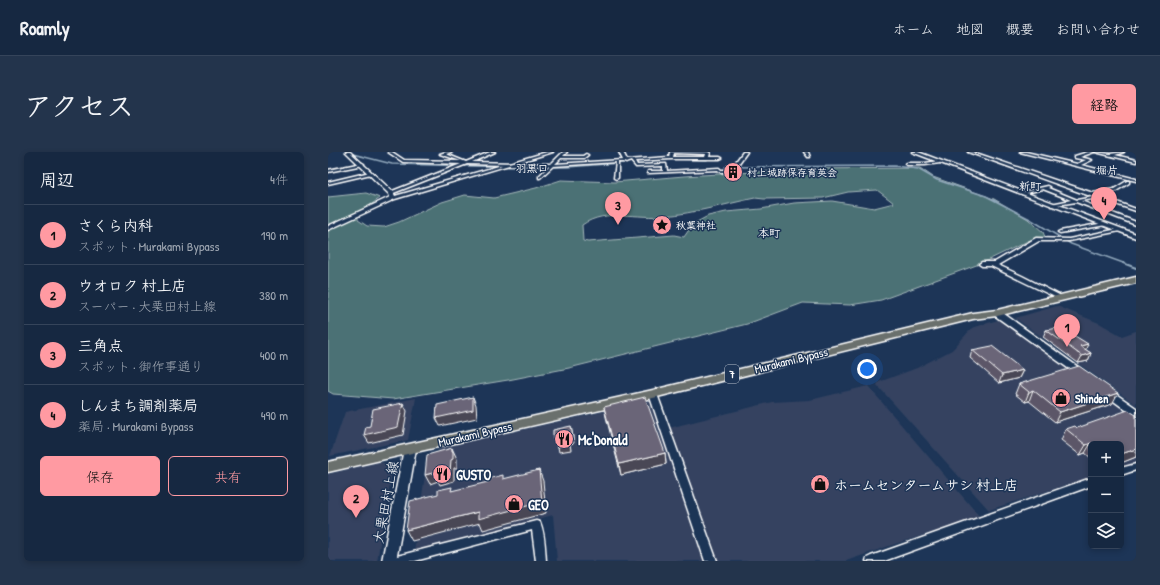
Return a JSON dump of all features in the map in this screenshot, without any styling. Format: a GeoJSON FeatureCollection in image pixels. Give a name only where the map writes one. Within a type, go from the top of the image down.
{"type":"FeatureCollection","features":[{"type":"Feature","properties":{"kind":"highway","name":"Murakami Bypass"},"geometry":{"type":"LineString","coordinates":[[328,467],[653,394],[972,316],[997,313],[1136,280]]}},
{"type":"Feature","properties":{"kind":"main road","name":"大栗田村上線"},"geometry":{"type":"LineString","coordinates":[[389,561],[410,449]]}},
{"type":"Feature","properties":{"kind":"street"},"geometry":{"type":"LineString","coordinates":[[348,152],[391,193],[393,198]]}},
{"type":"Feature","properties":{"kind":"street"},"geometry":{"type":"LineString","coordinates":[[390,152],[403,161],[552,166],[618,163],[669,158],[720,158]]}},
{"type":"Feature","properties":{"kind":"street"},"geometry":{"type":"LineString","coordinates":[[450,152],[442,154],[463,162]]}},
{"type":"Feature","properties":{"kind":"street"},"geometry":{"type":"LineString","coordinates":[[391,193],[463,162],[493,152]]}},
{"type":"Feature","properties":{"kind":"street"},"geometry":{"type":"LineString","coordinates":[[328,228],[393,198],[504,164],[551,152]]}},
{"type":"Feature","properties":{"kind":"street"},"geometry":{"type":"LineString","coordinates":[[540,177],[565,152]]}},
{"type":"Feature","properties":{"kind":"street"},"geometry":{"type":"LineString","coordinates":[[621,152],[626,162]]}},
{"type":"Feature","properties":{"kind":"street"},"geometry":{"type":"LineString","coordinates":[[719,168],[721,152]]}},
{"type":"Feature","properties":{"kind":"street"},"geometry":{"type":"LineString","coordinates":[[649,172],[719,168],[720,171],[738,171],[737,163],[745,152]]}},
{"type":"Feature","properties":{"kind":"street"},"geometry":{"type":"LineString","coordinates":[[806,152],[809,156]]}},
{"type":"Feature","properties":{"kind":"street"},"geometry":{"type":"LineString","coordinates":[[914,152],[1136,236]]}},
{"type":"Feature","properties":{"kind":"street"},"geometry":{"type":"LineString","coordinates":[[970,152],[1136,210]]}},
{"type":"Feature","properties":{"kind":"street"},"geometry":{"type":"LineString","coordinates":[[1022,152],[1135,179]]}},
{"type":"Feature","properties":{"kind":"street"},"geometry":{"type":"LineString","coordinates":[[1072,152],[1083,155]]}},
{"type":"Feature","properties":{"kind":"street"},"geometry":{"type":"LineString","coordinates":[[1076,166],[1090,160],[1076,157],[1092,152]]}},
{"type":"Feature","properties":{"kind":"street"},"geometry":{"type":"LineString","coordinates":[[1097,152],[1136,161]]}},
{"type":"Feature","properties":{"kind":"street"},"geometry":{"type":"LineString","coordinates":[[1111,155],[1122,152]]}},
{"type":"Feature","properties":{"kind":"street"},"geometry":{"type":"LineString","coordinates":[[561,157],[584,157],[586,155]]}},
{"type":"Feature","properties":{"kind":"street"},"geometry":{"type":"LineString","coordinates":[[665,172],[665,165],[669,158]]}},
{"type":"Feature","properties":{"kind":"street"},"geometry":{"type":"LineString","coordinates":[[633,161],[636,166],[665,165]]}},
{"type":"Feature","properties":{"kind":"street"},"geometry":{"type":"LineString","coordinates":[[907,164],[939,162]]}},
{"type":"Feature","properties":{"kind":"street"},"geometry":{"type":"LineString","coordinates":[[616,178],[618,163]]}},
{"type":"Feature","properties":{"kind":"street"},"geometry":{"type":"LineString","coordinates":[[328,171],[362,164]]}},
{"type":"Feature","properties":{"kind":"street"},"geometry":{"type":"LineString","coordinates":[[328,183],[370,174]]}},
{"type":"Feature","properties":{"kind":"street"},"geometry":{"type":"LineString","coordinates":[[1091,195],[1115,190],[1128,182]]}},
{"type":"Feature","properties":{"kind":"street"},"geometry":{"type":"LineString","coordinates":[[1023,193],[1061,184]]}},
{"type":"Feature","properties":{"kind":"street"},"geometry":{"type":"LineString","coordinates":[[1043,188],[1136,224]]}},
{"type":"Feature","properties":{"kind":"street"},"geometry":{"type":"LineString","coordinates":[[1053,204],[1098,197]]}},
{"type":"Feature","properties":{"kind":"street"},"geometry":{"type":"LineString","coordinates":[[1127,207],[1136,205]]}},
{"type":"Feature","properties":{"kind":"street"},"geometry":{"type":"LineString","coordinates":[[1060,232],[1104,224]]}},
{"type":"Feature","properties":{"kind":"street"},"geometry":{"type":"LineString","coordinates":[[992,265],[1038,239],[1063,241],[1118,230]]}},
{"type":"Feature","properties":{"kind":"street"},"geometry":{"type":"LineString","coordinates":[[982,264],[992,265],[1020,277],[1061,298]]}},
{"type":"Feature","properties":{"kind":"street"},"geometry":{"type":"LineString","coordinates":[[997,313],[1136,413]]}},
{"type":"Feature","properties":{"kind":"street"},"geometry":{"type":"LineString","coordinates":[[653,394],[711,561]]}},
{"type":"Feature","properties":{"kind":"street"},"geometry":{"type":"LineString","coordinates":[[1124,471],[1136,467]]}},
{"type":"Feature","properties":{"kind":"street"},"geometry":{"type":"LineString","coordinates":[[871,561],[1088,483]]}},
{"type":"Feature","properties":{"kind":"street"},"geometry":{"type":"LineString","coordinates":[[397,561],[536,525],[541,561]]}},
{"type":"Feature","properties":{"kind":"shaded area"},"geometry":{"type":"Polygon","coordinates":[[[1057,306],[1099,323],[1122,336],[1136,331],[1136,405],[1015,318],[1057,306]]]}},
{"type":"Feature","properties":{"kind":"shaded area"},"geometry":{"type":"Polygon","coordinates":[[[1001,319],[1136,419],[1136,462],[1124,466],[1124,441],[1088,441],[1088,478],[989,510],[877,385],[879,382],[917,368],[952,350],[972,328],[1001,319]]]}},
{"type":"Feature","properties":{"kind":"shaded area","name":"ホームセンタームサシ 村上店"},"geometry":{"type":"Polygon","coordinates":[[[868,386],[981,518],[895,544],[846,561],[714,561],[669,428],[772,402],[810,400],[868,386]]]}},
{"type":"Feature","properties":{"kind":"shaded area"},"geometry":{"type":"Polygon","coordinates":[[[416,398],[408,440],[330,456],[345,412],[416,398]]]}},
{"type":"Feature","properties":{"kind":"shaded area"},"geometry":{"type":"Polygon","coordinates":[[[650,401],[704,561],[557,561],[553,515],[414,552],[427,461],[441,448],[650,401]]]}},
{"type":"Feature","properties":{"kind":"shaded area"},"geometry":{"type":"Polygon","coordinates":[[[379,462],[393,465],[377,561],[328,561],[328,474],[379,462]]]}},
{"type":"Feature","properties":{"kind":"green space"},"geometry":{"type":"Polygon","coordinates":[[[920,168],[933,177],[994,199],[1028,219],[1043,232],[1045,237],[1028,241],[982,263],[881,300],[850,305],[803,303],[747,324],[569,368],[508,380],[393,399],[333,394],[328,391],[328,197],[366,193],[380,198],[358,214],[358,220],[367,226],[384,227],[399,222],[442,202],[465,195],[494,198],[536,188],[561,180],[614,182],[684,176],[809,169],[920,168]],[[877,190],[848,192],[823,198],[755,198],[699,211],[655,217],[612,215],[591,220],[582,225],[583,241],[588,242],[674,235],[684,237],[693,224],[708,216],[726,212],[761,209],[794,203],[832,201],[874,208],[894,203],[877,190]]]}},
{"type":"Feature","properties":{"kind":"building"},"geometry":{"type":"Polygon","coordinates":[[[1058,328],[1071,337],[1075,336],[1088,344],[1080,346],[1091,353],[1082,356],[1046,330],[1058,328]]]}},
{"type":"Feature","properties":{"kind":"building"},"geometry":{"type":"Polygon","coordinates":[[[992,346],[1023,370],[1002,375],[972,350],[992,346]]]}},
{"type":"Feature","properties":{"kind":"building"},"geometry":{"type":"Polygon","coordinates":[[[1079,366],[1118,393],[1060,412],[1033,390],[1029,392],[1019,384],[1079,366]]]}},
{"type":"Feature","properties":{"kind":"building"},"geometry":{"type":"Polygon","coordinates":[[[473,397],[473,410],[436,418],[437,405],[473,397]]]}},
{"type":"Feature","properties":{"kind":"building"},"geometry":{"type":"Polygon","coordinates":[[[645,397],[665,453],[619,464],[604,407],[645,397]]]}},
{"type":"Feature","properties":{"kind":"building"},"geometry":{"type":"Polygon","coordinates":[[[403,403],[398,427],[364,435],[366,427],[370,426],[373,409],[403,403]]]}},
{"type":"Feature","properties":{"kind":"building"},"geometry":{"type":"Polygon","coordinates":[[[1128,410],[1136,415],[1136,449],[1124,453],[1124,441],[1088,441],[1088,444],[1086,445],[1066,429],[1075,426],[1077,428],[1128,410]]]}},
{"type":"Feature","properties":{"kind":"building"},"geometry":{"type":"Polygon","coordinates":[[[571,426],[573,437],[569,438],[569,444],[558,447],[556,437],[553,438],[553,430],[571,426]]]}},
{"type":"Feature","properties":{"kind":"building"},"geometry":{"type":"Polygon","coordinates":[[[452,448],[453,459],[451,460],[450,472],[436,476],[436,472],[425,475],[427,455],[452,448]]]}},
{"type":"Feature","properties":{"kind":"building"},"geometry":{"type":"Polygon","coordinates":[[[539,470],[542,502],[478,519],[478,512],[406,530],[410,501],[438,494],[438,490],[452,487],[451,491],[488,482],[488,479],[503,475],[503,479],[539,470]]]}},
{"type":"Feature","properties":{"kind":"waterway"},"geometry":{"type":"LineString","coordinates":[[345,152],[392,164],[514,167],[567,167],[674,159],[707,160]]}},
{"type":"Feature","properties":{"kind":"waterway"},"geometry":{"type":"LineString","coordinates":[[725,167],[895,166],[918,169],[937,180],[986,196],[1030,219],[1071,244],[1126,264]]}},
{"type":"Feature","properties":{"kind":"waterway"},"geometry":{"type":"LineString","coordinates":[[1123,263],[1136,268]]}},
{"type":"Feature","properties":{"kind":"place","name":"村上城跡保存育英会"},"geometry":{"type":"Point","coordinates":[733,172]}},
{"type":"Feature","properties":{"kind":"place","name":"しんまち調剤薬局"},"geometry":{"type":"Point","coordinates":[1104,220]}},
{"type":"Feature","properties":{"kind":"place","name":"三角点"},"geometry":{"type":"Point","coordinates":[618,225]}},
{"type":"Feature","properties":{"kind":"place","name":"秋葉神社"},"geometry":{"type":"Point","coordinates":[662,225]}},
{"type":"Feature","properties":{"kind":"place","name":"さくら内科"},"geometry":{"type":"Point","coordinates":[1067,347]}},
{"type":"Feature","properties":{"kind":"place","name":"Shinden"},"geometry":{"type":"Point","coordinates":[1061,398]}},
{"type":"Feature","properties":{"kind":"place","name":"Mc'Donald"},"geometry":{"type":"Point","coordinates":[564,439]}},
{"type":"Feature","properties":{"kind":"place","name":"GUSTO"},"geometry":{"type":"Point","coordinates":[442,474]}},
{"type":"Feature","properties":{"kind":"place","name":"ホームセンタームサシ 村上店"},"geometry":{"type":"Point","coordinates":[820,484]}},
{"type":"Feature","properties":{"kind":"place","name":"GEO"},"geometry":{"type":"Point","coordinates":[514,504]}},
{"type":"Feature","properties":{"kind":"place","name":"ウオロク 村上店"},"geometry":{"type":"Point","coordinates":[356,518]}},
{"type":"Feature","properties":{"kind":"district","name":"羽黒口"},"geometry":{"type":"Point","coordinates":[532,168]}},
{"type":"Feature","properties":{"kind":"district","name":"堀片"},"geometry":{"type":"Point","coordinates":[1107,170]}},
{"type":"Feature","properties":{"kind":"district","name":"新町"},"geometry":{"type":"Point","coordinates":[1030,186]}},
{"type":"Feature","properties":{"kind":"district","name":"本町"},"geometry":{"type":"Point","coordinates":[769,233]}}]}
